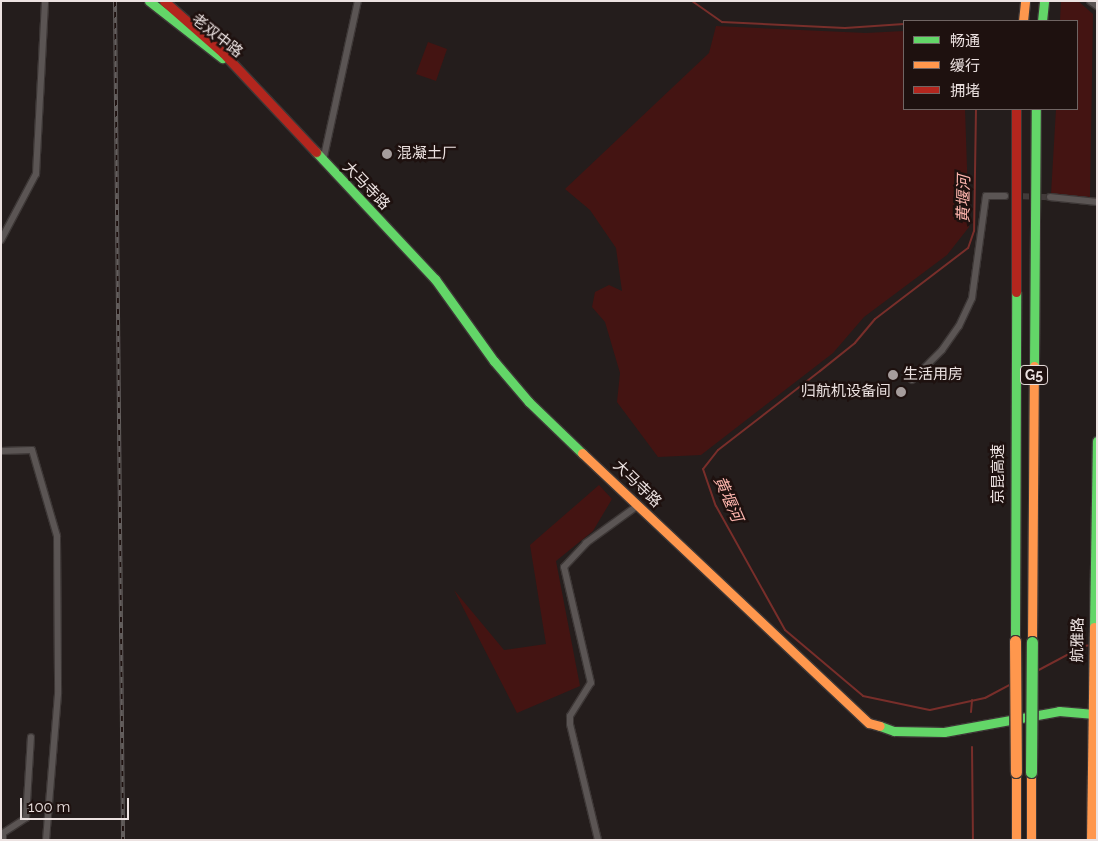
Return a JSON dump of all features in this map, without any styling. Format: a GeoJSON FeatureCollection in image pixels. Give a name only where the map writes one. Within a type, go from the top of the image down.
{"type":"FeatureCollection","features":[{"type":"Feature","properties":{"kind":"main road","name":"老双中路"},"geometry":{"type":"LineString","coordinates":[[149,1],[244,75]]}},
{"type":"Feature","properties":{"kind":"main road","name":"老双中路"},"geometry":{"type":"LineString","coordinates":[[164,1],[199,30],[244,75],[323,162]]}},
{"type":"Feature","properties":{"kind":"main road"},"geometry":{"type":"LineString","coordinates":[[1023,20],[1025,1]]}},
{"type":"Feature","properties":{"kind":"main road"},"geometry":{"type":"LineString","coordinates":[[1042,20],[1044,1]]}},
{"type":"Feature","properties":{"kind":"main road","name":"京昆高速"},"geometry":{"type":"LineString","coordinates":[[1016,110],[1016,840]]}},
{"type":"Feature","properties":{"kind":"main road","name":"G5"},"geometry":{"type":"LineString","coordinates":[[1031,840],[1036,110]]}},
{"type":"Feature","properties":{"kind":"main road","name":"大马寺路"},"geometry":{"type":"LineString","coordinates":[[323,162],[435,279],[494,361],[529,402],[868,722],[894,731],[944,732],[987,727],[1059,711],[1094,714]]}},
{"type":"Feature","properties":{"kind":"main road","name":"航雅路"},"geometry":{"type":"LineString","coordinates":[[1091,840],[1094,714],[1092,651],[1097,441]]}},
{"type":"Feature","properties":{"kind":"street"},"geometry":{"type":"LineString","coordinates":[[1,240],[36,174],[45,1]]}},
{"type":"Feature","properties":{"kind":"street"},"geometry":{"type":"LineString","coordinates":[[323,162],[358,1]]}},
{"type":"Feature","properties":{"kind":"street"},"geometry":{"type":"LineString","coordinates":[[1090,1],[1097,6]]}},
{"type":"Feature","properties":{"kind":"street"},"geometry":{"type":"LineString","coordinates":[[912,380],[942,350],[959,326],[972,298],[986,196],[1004,196]]}},
{"type":"Feature","properties":{"kind":"street"},"geometry":{"type":"LineString","coordinates":[[1050,197],[1097,202]]}},
{"type":"Feature","properties":{"kind":"street"},"geometry":{"type":"LineString","coordinates":[[1,451],[32,450],[57,536],[58,694],[46,840]]}},
{"type":"Feature","properties":{"kind":"street"},"geometry":{"type":"LineString","coordinates":[[598,840],[570,724],[570,716],[591,683],[564,567],[586,543],[637,506]]}},
{"type":"Feature","properties":{"kind":"street"},"geometry":{"type":"LineString","coordinates":[[3,840],[3,834],[26,818],[31,737]]}},
{"type":"Feature","properties":{"kind":"shaded area"},"geometry":{"type":"Polygon","coordinates":[[[1061,1],[1078,1],[1093,14],[1090,197],[1051,194],[1056,110],[1078,110],[1078,20],[1060,20],[1061,1]]]}},
{"type":"Feature","properties":{"kind":"shaded area"},"geometry":{"type":"Polygon","coordinates":[[[716,26],[866,33],[903,31],[903,110],[965,110],[969,227],[947,255],[864,317],[833,353],[701,455],[658,457],[617,402],[620,373],[605,322],[592,307],[595,292],[609,285],[622,291],[616,248],[590,210],[565,189],[709,53],[716,26]]]}},
{"type":"Feature","properties":{"kind":"shaded area"},"geometry":{"type":"Polygon","coordinates":[[[428,42],[447,49],[436,81],[416,74],[428,42]]]}},
{"type":"Feature","properties":{"kind":"shaded area"},"geometry":{"type":"Polygon","coordinates":[[[599,485],[612,499],[593,531],[556,561],[580,686],[517,713],[454,590],[504,650],[546,644],[530,545],[599,485]]]}},
{"type":"Feature","properties":{"kind":"waterway","name":"黄堰河"},"geometry":{"type":"LineString","coordinates":[[692,1],[722,22],[845,28],[903,24]]}},
{"type":"Feature","properties":{"kind":"waterway","name":"黄堰河"},"geometry":{"type":"LineString","coordinates":[[976,110],[974,231],[968,248],[875,319],[855,343],[718,450],[703,469],[716,506],[785,630],[863,696],[930,710],[985,698],[1011,684]]}},
{"type":"Feature","properties":{"kind":"waterway","name":"黄堰河"},"geometry":{"type":"LineString","coordinates":[[1035,672],[1084,646],[1092,645]]}},
{"type":"Feature","properties":{"kind":"waterway"},"geometry":{"type":"LineString","coordinates":[[971,712],[972,700]]}},
{"type":"Feature","properties":{"kind":"waterway"},"geometry":{"type":"LineString","coordinates":[[972,747],[973,840]]}},
{"type":"Feature","properties":{"kind":"tunnel"},"geometry":{"type":"LineString","coordinates":[[1014,196],[1050,197]]}},
{"type":"Feature","properties":{"kind":"railway"},"geometry":{"type":"LineString","coordinates":[[115,1],[123,840]]}},
{"type":"Feature","properties":{"kind":"traffic: fast"},"geometry":{"type":"LineString","coordinates":[[149,1],[222,58]]}},
{"type":"Feature","properties":{"kind":"traffic: fast"},"geometry":{"type":"LineString","coordinates":[[1042,20],[1044,1]]}},
{"type":"Feature","properties":{"kind":"traffic: fast"},"geometry":{"type":"LineString","coordinates":[[1034,366],[1036,110]]}},
{"type":"Feature","properties":{"kind":"traffic: fast"},"geometry":{"type":"LineString","coordinates":[[316,152],[435,279],[494,361],[529,402],[582,453]]}},
{"type":"Feature","properties":{"kind":"traffic: fast"},"geometry":{"type":"LineString","coordinates":[[1015,641],[1016,292]]}},
{"type":"Feature","properties":{"kind":"traffic: fast"},"geometry":{"type":"LineString","coordinates":[[1094,627],[1097,441]]}},
{"type":"Feature","properties":{"kind":"traffic: fast"},"geometry":{"type":"LineString","coordinates":[[1031,772],[1032,642]]}},
{"type":"Feature","properties":{"kind":"traffic: fast"},"geometry":{"type":"LineString","coordinates":[[880,726],[894,731],[944,732],[1059,711],[1097,714]]}},
{"type":"Feature","properties":{"kind":"traffic: slow"},"geometry":{"type":"LineString","coordinates":[[1023,20],[1025,1]]}},
{"type":"Feature","properties":{"kind":"traffic: slow"},"geometry":{"type":"LineString","coordinates":[[1032,642],[1034,366]]}},
{"type":"Feature","properties":{"kind":"traffic: slow"},"geometry":{"type":"LineString","coordinates":[[582,453],[869,723],[880,726]]}},
{"type":"Feature","properties":{"kind":"traffic: slow"},"geometry":{"type":"LineString","coordinates":[[1091,840],[1094,627]]}},
{"type":"Feature","properties":{"kind":"traffic: slow"},"geometry":{"type":"LineString","coordinates":[[1015,641],[1016,772]]}},
{"type":"Feature","properties":{"kind":"traffic: slow"},"geometry":{"type":"LineString","coordinates":[[1016,772],[1016,840]]}},
{"type":"Feature","properties":{"kind":"traffic: slow"},"geometry":{"type":"LineString","coordinates":[[1031,772],[1031,840]]}},
{"type":"Feature","properties":{"kind":"traffic: jam"},"geometry":{"type":"LineString","coordinates":[[164,1],[223,53],[316,152]]}},
{"type":"Feature","properties":{"kind":"traffic: jam"},"geometry":{"type":"LineString","coordinates":[[1016,110],[1016,292]]}},
{"type":"Feature","properties":{"kind":"place","name":"混凝土厂"},"geometry":{"type":"Point","coordinates":[387,154]}},
{"type":"Feature","properties":{"kind":"place","name":"生活用房"},"geometry":{"type":"Point","coordinates":[893,375]}},
{"type":"Feature","properties":{"kind":"place","name":"归航机设备间"},"geometry":{"type":"Point","coordinates":[901,392]}}]}
